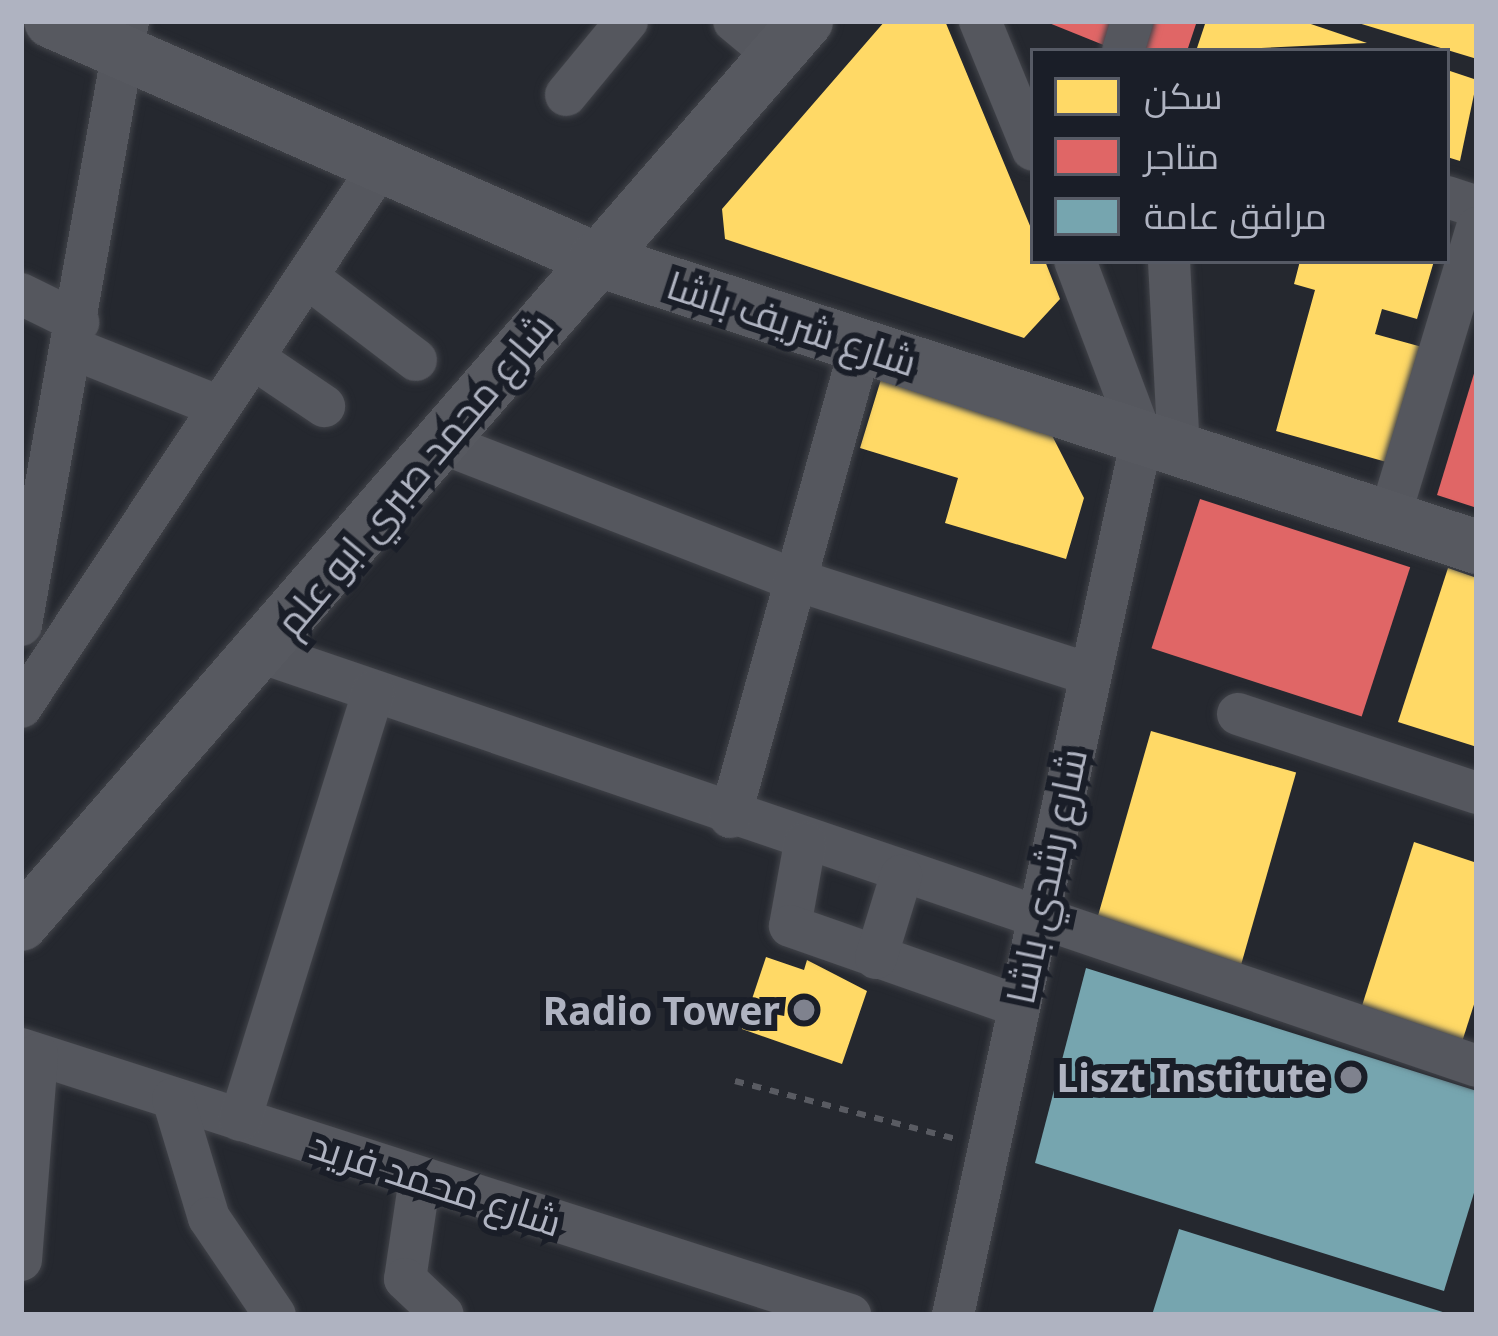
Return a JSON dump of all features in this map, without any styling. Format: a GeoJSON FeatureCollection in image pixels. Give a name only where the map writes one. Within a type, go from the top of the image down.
{"type":"FeatureCollection","features":[{"type":"Feature","properties":{"kind":"main road","name":"شارع شريف باشا"},"geometry":{"type":"LineString","coordinates":[[51,21],[126,39],[378,169],[596,259],[1477,548]]}},
{"type":"Feature","properties":{"kind":"main road","name":"شارع محمد صبري ابو علم"},"geometry":{"type":"LineString","coordinates":[[21,924],[263,652],[790,38]]}},
{"type":"Feature","properties":{"kind":"street"},"geometry":{"type":"LineString","coordinates":[[566,95],[627,21]]}},
{"type":"Feature","properties":{"kind":"street"},"geometry":{"type":"LineString","coordinates":[[734,21],[790,38]]}},
{"type":"Feature","properties":{"kind":"street"},"geometry":{"type":"LineString","coordinates":[[21,625],[38,453],[76,336],[126,39]]}},
{"type":"Feature","properties":{"kind":"street"},"geometry":{"type":"LineString","coordinates":[[1004,50],[1030,140]]}},
{"type":"Feature","properties":{"kind":"street"},"geometry":{"type":"LineString","coordinates":[[21,706],[378,169]]}},
{"type":"Feature","properties":{"kind":"street"},"geometry":{"type":"LineString","coordinates":[[1389,519],[1477,228]]}},
{"type":"Feature","properties":{"kind":"street"},"geometry":{"type":"LineString","coordinates":[[1076,264],[1160,444]]}},
{"type":"Feature","properties":{"kind":"street","name":"شارع رشدي باشا"},"geometry":{"type":"LineString","coordinates":[[952,1315],[1089,674],[1160,444],[1169,264]]}},
{"type":"Feature","properties":{"kind":"street"},"geometry":{"type":"LineString","coordinates":[[307,277],[416,360]]}},
{"type":"Feature","properties":{"kind":"street"},"geometry":{"type":"LineString","coordinates":[[21,295],[76,336],[220,407]]}},
{"type":"Feature","properties":{"kind":"street"},"geometry":{"type":"LineString","coordinates":[[730,817],[861,346]]}},
{"type":"Feature","properties":{"kind":"street"},"geometry":{"type":"LineString","coordinates":[[253,358],[324,406]]}},
{"type":"Feature","properties":{"kind":"street"},"geometry":{"type":"LineString","coordinates":[[442,443],[796,580],[1089,674]]}},
{"type":"Feature","properties":{"kind":"street"},"geometry":{"type":"LineString","coordinates":[[263,652],[1036,924],[1477,1066]]}},
{"type":"Feature","properties":{"kind":"street"},"geometry":{"type":"LineString","coordinates":[[240,1120],[374,691]]}},
{"type":"Feature","properties":{"kind":"street"},"geometry":{"type":"LineString","coordinates":[[1238,714],[1477,794]]}},
{"type":"Feature","properties":{"kind":"street"},"geometry":{"type":"LineString","coordinates":[[805,843],[785,919],[876,958],[1019,1006]]}},
{"type":"Feature","properties":{"kind":"street"},"geometry":{"type":"LineString","coordinates":[[876,958],[901,876]]}},
{"type":"Feature","properties":{"kind":"street"},"geometry":{"type":"LineString","coordinates":[[21,1260],[29,1052]]}},
{"type":"Feature","properties":{"kind":"street","name":"شارع محمد فريد"},"geometry":{"type":"LineString","coordinates":[[29,1052],[850,1315]]}},
{"type":"Feature","properties":{"kind":"street"},"geometry":{"type":"LineString","coordinates":[[172,1099],[214,1230],[275,1315]]}},
{"type":"Feature","properties":{"kind":"street"},"geometry":{"type":"LineString","coordinates":[[420,1178],[405,1280],[443,1315]]}},
{"type":"Feature","properties":{"kind":"path"},"geometry":{"type":"LineString","coordinates":[[735,1081],[988,1147]]}},
{"type":"Feature","properties":{"kind":"building: سكن"},"geometry":{"type":"Polygon","coordinates":[[[885,21],[945,21],[1030,226],[1030,264],[1046,264],[1060,299],[1024,338],[725,239],[722,209],[885,21]]]}},
{"type":"Feature","properties":{"kind":"building: سكن"},"geometry":{"type":"Polygon","coordinates":[[[1206,21],[1302,21],[1367,43],[1260,48],[1197,48],[1206,21]]]}},
{"type":"Feature","properties":{"kind":"building: سكن"},"geometry":{"type":"Polygon","coordinates":[[[1355,21],[1477,21],[1477,59],[1450,48],[1355,21]]]}},
{"type":"Feature","properties":{"kind":"building: سكن"},"geometry":{"type":"Polygon","coordinates":[[[1450,71],[1477,80],[1460,161],[1450,158],[1450,71]]]}},
{"type":"Feature","properties":{"kind":"building: سكن"},"geometry":{"type":"Polygon","coordinates":[[[1299,264],[1433,264],[1417,319],[1382,309],[1375,334],[1422,347],[1390,463],[1276,431],[1315,290],[1294,284],[1299,264]]]}},
{"type":"Feature","properties":{"kind":"building: سكن"},"geometry":{"type":"Polygon","coordinates":[[[886,363],[1039,410],[1084,498],[1066,559],[945,523],[958,478],[860,448],[886,363]]]}},
{"type":"Feature","properties":{"kind":"building: سكن"},"geometry":{"type":"Polygon","coordinates":[[[1448,568],[1477,578],[1477,747],[1398,722],[1448,568]]]}},
{"type":"Feature","properties":{"kind":"building: سكن"},"geometry":{"type":"Polygon","coordinates":[[[1151,731],[1296,773],[1240,969],[1095,927],[1151,731]]]}},
{"type":"Feature","properties":{"kind":"building: سكن"},"geometry":{"type":"Polygon","coordinates":[[[1414,842],[1477,863],[1477,995],[1461,1045],[1360,1012],[1414,842]]]}},
{"type":"Feature","properties":{"kind":"building: سكن","name":"Radio Tower"},"geometry":{"type":"Polygon","coordinates":[[[766,957],[804,970],[807,960],[867,991],[842,1064],[742,1029],[766,957]]]}},
{"type":"Feature","properties":{"kind":"building: متاجر"},"geometry":{"type":"Polygon","coordinates":[[[1044,21],[1120,21],[1111,48],[1044,21]]]}},
{"type":"Feature","properties":{"kind":"building: متاجر"},"geometry":{"type":"Polygon","coordinates":[[[1138,21],[1197,21],[1188,48],[1129,48],[1138,21]]]}},
{"type":"Feature","properties":{"kind":"building: متاجر"},"geometry":{"type":"Polygon","coordinates":[[[1477,367],[1477,508],[1437,495],[1477,367]]]}},
{"type":"Feature","properties":{"kind":"building: متاجر"},"geometry":{"type":"Polygon","coordinates":[[[1200,499],[1410,567],[1362,717],[1151,648],[1200,499]]]}},
{"type":"Feature","properties":{"kind":"building: مرافق عامة"},"geometry":{"type":"Polygon","coordinates":[[[1086,968],[1477,1091],[1477,1183],[1444,1291],[1035,1163],[1086,968]]]}},
{"type":"Feature","properties":{"kind":"building: مرافق عامة"},"geometry":{"type":"Polygon","coordinates":[[[1179,1229],[1449,1314],[1449,1315],[1152,1315],[1179,1229]]]}},
{"type":"Feature","properties":{"kind":"place","name":"Radio Tower"},"geometry":{"type":"Point","coordinates":[804,1010]}},
{"type":"Feature","properties":{"kind":"place","name":"Liszt Institute"},"geometry":{"type":"Point","coordinates":[1351,1077]}}]}
